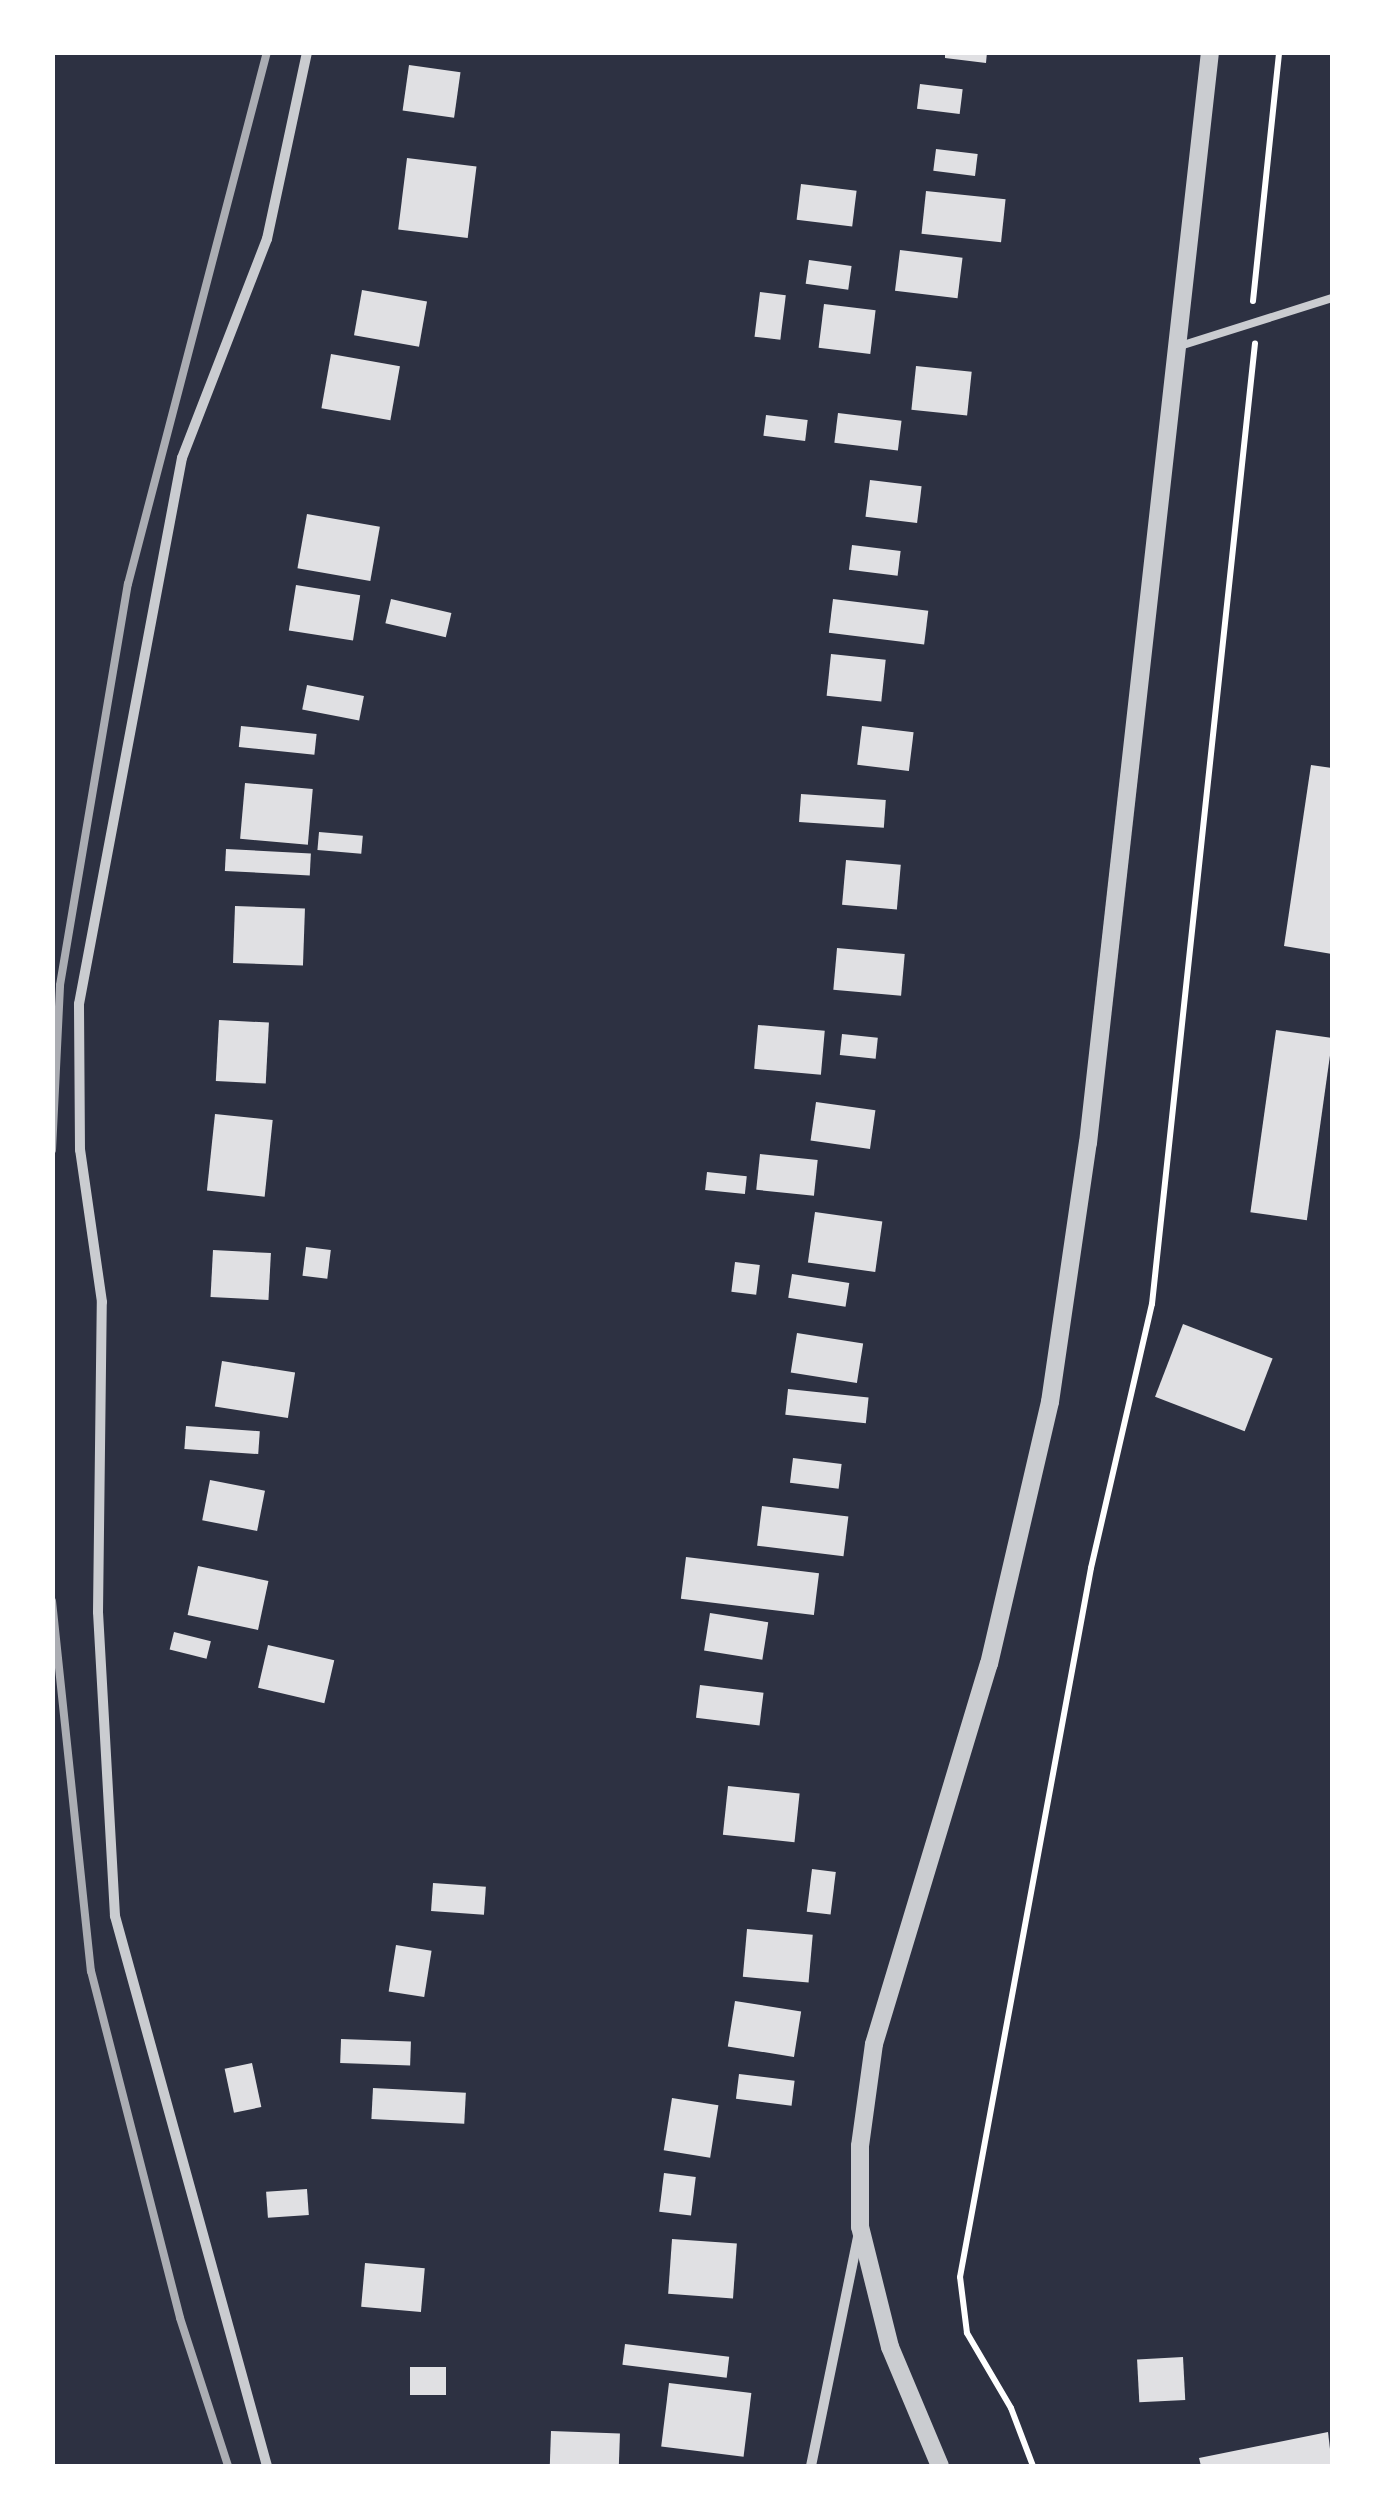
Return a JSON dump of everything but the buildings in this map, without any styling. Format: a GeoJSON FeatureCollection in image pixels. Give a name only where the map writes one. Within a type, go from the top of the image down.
{"type":"FeatureCollection","features":[{"type":"Feature","properties":{"kind":"street"},"geometry":{"type":"LineString","coordinates":[[267,2466],[116,1916],[98,1612],[102,1302],[80,1150],[79,1004],[182,458],[266,239],[306,52]]}},
{"type":"Feature","properties":{"kind":"street"},"geometry":{"type":"LineString","coordinates":[[811,2466],[860,2227],[860,2146],[874,2044],[989,1664],[1050,1402],[1088,1143],[1210,52]]}},
{"type":"Feature","properties":{"kind":"street"},"geometry":{"type":"LineString","coordinates":[[860,2227],[890,2347],[940,2466]]}},
{"type":"Feature","properties":{"kind":"lane"},"geometry":{"type":"LineString","coordinates":[[1176,346],[1254,327],[1332,298]]}},
{"type":"Feature","properties":{"kind":"path"},"geometry":{"type":"LineString","coordinates":[[1033,2466],[1011,2408],[967,2334],[960,2277],[1091,1568],[1152,1304],[1279,52]]}},
{"type":"Feature","properties":{"kind":"railway"},"geometry":{"type":"LineString","coordinates":[[52,1150],[60,985],[128,584],[267,52]]}},
{"type":"Feature","properties":{"kind":"railway"},"geometry":{"type":"LineString","coordinates":[[52,1601],[91,1971],[180,2318],[228,2466]]}}]}
